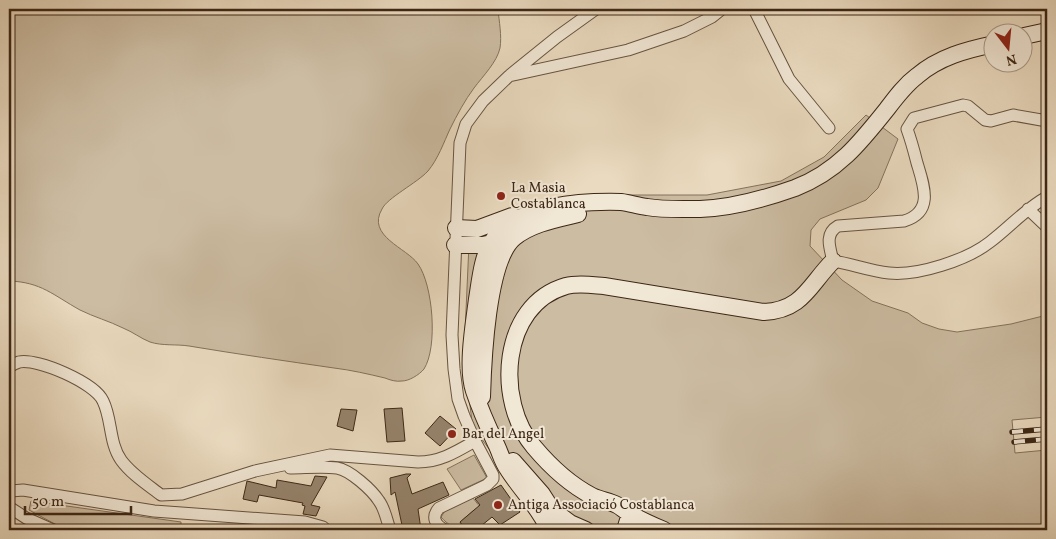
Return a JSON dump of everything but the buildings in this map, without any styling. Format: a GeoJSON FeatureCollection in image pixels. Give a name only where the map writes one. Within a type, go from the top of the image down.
{"type":"FeatureCollection","features":[{"type":"Feature","properties":{"kind":"main road"},"geometry":{"type":"LineString","coordinates":[[1034,34],[1047,31]]}},
{"type":"Feature","properties":{"kind":"main road"},"geometry":{"type":"LineString","coordinates":[[455,245],[491,244],[558,219],[578,214],[649,208],[723,208],[754,201],[804,185],[822,176],[854,149],[904,87],[916,76],[934,63],[984,47]]}},
{"type":"Feature","properties":{"kind":"main road"},"geometry":{"type":"LineString","coordinates":[[477,229],[508,217],[589,203],[624,202],[649,208]]}},
{"type":"Feature","properties":{"kind":"main road"},"geometry":{"type":"LineString","coordinates":[[532,213],[508,224],[491,244],[480,283],[472,347],[473,388],[506,467],[549,529]]}},
{"type":"Feature","properties":{"kind":"main road"},"geometry":{"type":"LineString","coordinates":[[456,228],[477,229],[483,232],[491,244],[494,255],[492,295]]}},
{"type":"Feature","properties":{"kind":"main road"},"geometry":{"type":"LineString","coordinates":[[481,410],[484,350],[499,263],[505,249],[513,238],[525,231]]}},
{"type":"Feature","properties":{"kind":"main road"},"geometry":{"type":"LineString","coordinates":[[664,530],[571,484],[542,456],[524,433],[514,408],[511,388],[511,367],[517,330],[524,316],[547,295],[567,286],[582,284],[618,288],[764,312],[781,310],[797,303],[832,261]]}},
{"type":"Feature","properties":{"kind":"main road"},"geometry":{"type":"LineString","coordinates":[[497,445],[529,478],[552,508],[565,530]]}},
{"type":"Feature","properties":{"kind":"main road"},"geometry":{"type":"LineString","coordinates":[[552,508],[570,523],[586,530]]}},
{"type":"Feature","properties":{"kind":"main road"},"geometry":{"type":"LineString","coordinates":[[625,530],[630,514]]}},
{"type":"Feature","properties":{"kind":"street"},"geometry":{"type":"LineString","coordinates":[[445,530],[438,526],[435,521],[435,512],[493,479],[493,475],[475,442],[459,402],[454,369],[452,335],[460,143],[466,124],[484,101],[509,76],[557,37],[596,9]]}},
{"type":"Feature","properties":{"kind":"street"},"geometry":{"type":"LineString","coordinates":[[509,76],[628,50],[684,31],[722,9]]}},
{"type":"Feature","properties":{"kind":"street"},"geometry":{"type":"LineString","coordinates":[[754,9],[789,79],[829,128]]}},
{"type":"Feature","properties":{"kind":"street"},"geometry":{"type":"LineString","coordinates":[[1047,121],[1013,115],[991,121],[985,120],[968,106],[963,105],[914,118],[907,129],[924,186],[923,206],[920,213],[912,219],[904,221],[838,226],[831,229],[829,235],[832,261],[890,274],[944,266],[977,252],[1028,209],[1047,196]]}},
{"type":"Feature","properties":{"kind":"street"},"geometry":{"type":"LineString","coordinates":[[1028,209],[1047,226]]}},
{"type":"Feature","properties":{"kind":"street"},"geometry":{"type":"LineString","coordinates":[[9,367],[19,362],[27,362],[60,371],[87,384],[97,392],[103,401],[120,460],[161,495],[182,494],[271,468],[330,455],[430,462],[441,460],[475,442]]}},
{"type":"Feature","properties":{"kind":"street"},"geometry":{"type":"LineString","coordinates":[[271,468],[338,468],[348,472],[374,494],[380,502],[390,530]]}},
{"type":"Feature","properties":{"kind":"street"},"geometry":{"type":"LineString","coordinates":[[9,494],[10,491],[23,490],[154,511],[305,522],[323,527],[326,530]]}},
{"type":"Feature","properties":{"kind":"street"},"geometry":{"type":"LineString","coordinates":[[154,511],[161,495]]}},
{"type":"Feature","properties":{"kind":"street"},"geometry":{"type":"LineString","coordinates":[[9,507],[26,518],[53,530]]}},
{"type":"Feature","properties":{"kind":"shaded area"},"geometry":{"type":"Polygon","coordinates":[[[9,9],[498,9],[501,43],[496,58],[464,103],[432,166],[423,176],[385,205],[379,218],[379,227],[383,234],[413,258],[423,274],[427,286],[432,316],[432,332],[431,346],[424,369],[411,379],[393,381],[340,369],[189,346],[155,343],[80,310],[54,294],[38,287],[9,281],[9,9]]]}},
{"type":"Feature","properties":{"kind":"shaded area"},"geometry":{"type":"Polygon","coordinates":[[[866,115],[898,139],[878,188],[866,200],[820,219],[811,230],[810,246],[842,280],[872,301],[908,313],[922,323],[939,329],[957,332],[1011,324],[1047,315],[1047,417],[1012,420],[1015,453],[1047,450],[1047,530],[543,530],[529,503],[475,430],[472,422],[464,355],[469,244],[492,218],[515,206],[617,195],[707,195],[781,181],[824,157],[866,115]]]}},
{"type":"Feature","properties":{"kind":"shaded area"},"geometry":{"type":"Polygon","coordinates":[[[474,455],[487,478],[461,490],[447,469],[474,455]]]}},
{"type":"Feature","properties":{"kind":"shaded area"},"geometry":{"type":"Polygon","coordinates":[[[473,498],[480,507],[460,522],[465,530],[452,526],[441,517],[445,511],[473,498]]]}},
{"type":"Feature","properties":{"kind":"shaded area"},"geometry":{"type":"Polygon","coordinates":[[[31,501],[181,522],[181,530],[66,530],[29,510],[31,501]]]}},
{"type":"Feature","properties":{"kind":"railway"},"geometry":{"type":"LineString","coordinates":[[1012,432],[1047,429]]}},
{"type":"Feature","properties":{"kind":"railway"},"geometry":{"type":"LineString","coordinates":[[1014,442],[1047,439]]}},
{"type":"Feature","properties":{"kind":"place","name":"La Masia Costablanca"},"geometry":{"type":"Point","coordinates":[501,196]}},
{"type":"Feature","properties":{"kind":"place","name":"Bar del Angel"},"geometry":{"type":"Point","coordinates":[452,434]}},
{"type":"Feature","properties":{"kind":"place","name":"Antiga Associació Costablanca"},"geometry":{"type":"Point","coordinates":[498,505]}}]}
